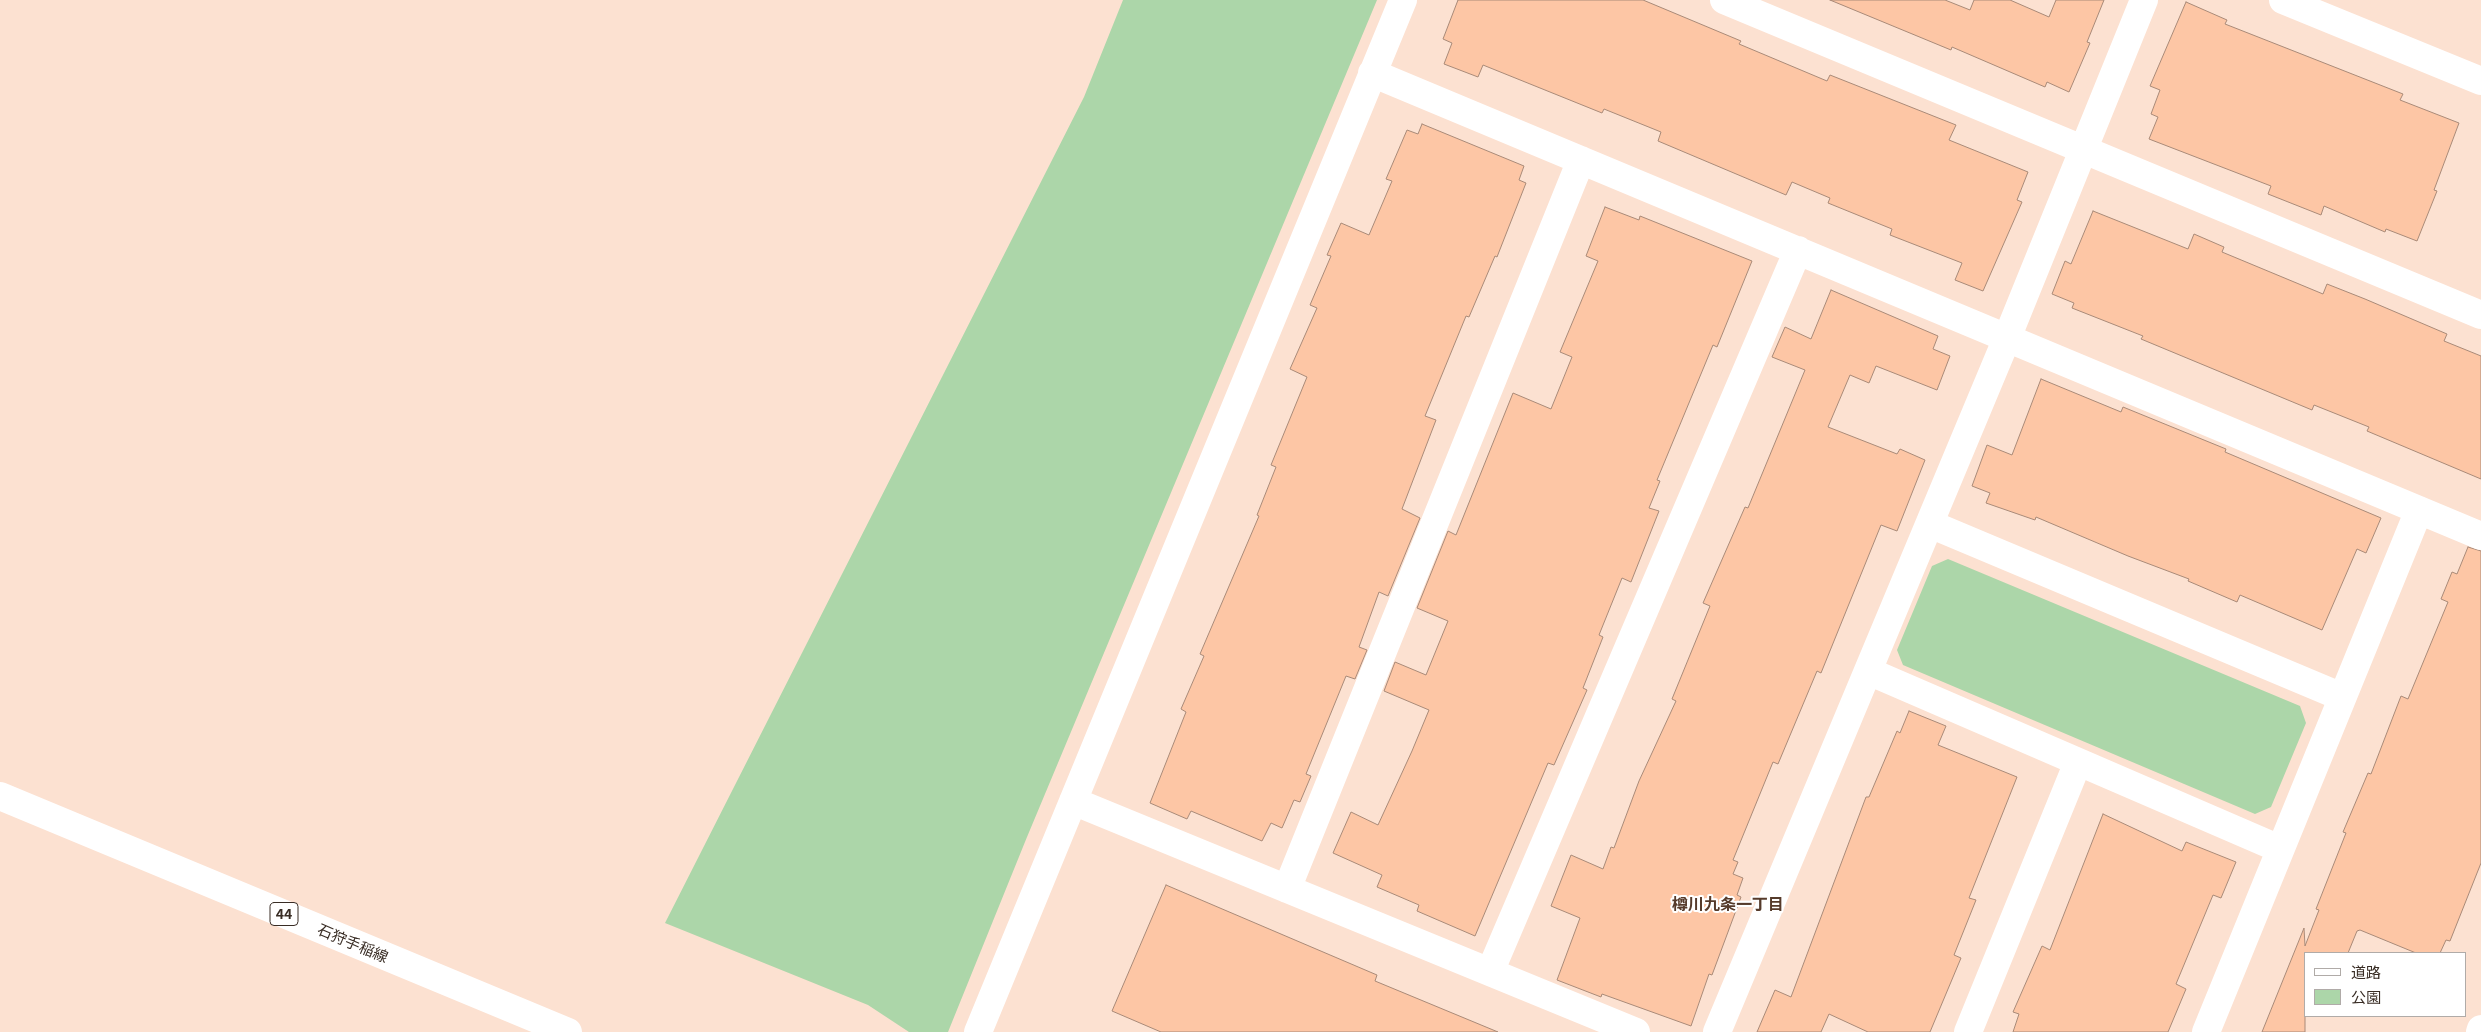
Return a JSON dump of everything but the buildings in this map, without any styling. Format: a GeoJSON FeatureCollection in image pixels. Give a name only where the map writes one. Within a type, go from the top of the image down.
{"type":"FeatureCollection","features":[{"type":"Feature","properties":{"kind":"street"},"geometry":{"type":"LineString","coordinates":[[978,1032],[1403,0]]}},
{"type":"Feature","properties":{"kind":"street"},"geometry":{"type":"LineString","coordinates":[[1724,0],[2481,315]]}},
{"type":"Feature","properties":{"kind":"street"},"geometry":{"type":"LineString","coordinates":[[1716,1032],[1930,524],[2144,0]]}},
{"type":"Feature","properties":{"kind":"street"},"geometry":{"type":"LineString","coordinates":[[2284,0],[2481,82]]}},
{"type":"Feature","properties":{"kind":"street"},"geometry":{"type":"LineString","coordinates":[[1372,73],[2481,536]]}},
{"type":"Feature","properties":{"kind":"street"},"geometry":{"type":"LineString","coordinates":[[1287,889],[1581,160]]}},
{"type":"Feature","properties":{"kind":"street"},"geometry":{"type":"LineString","coordinates":[[1490,972],[1798,250]]}},
{"type":"Feature","properties":{"kind":"street"},"geometry":{"type":"LineString","coordinates":[[2206,1032],[2419,510]]}},
{"type":"Feature","properties":{"kind":"street"},"geometry":{"type":"LineString","coordinates":[[1930,524],[2342,697]]}},
{"type":"Feature","properties":{"kind":"street"},"geometry":{"type":"LineString","coordinates":[[1868,671],[2280,849]]}},
{"type":"Feature","properties":{"kind":"street"},"geometry":{"type":"LineString","coordinates":[[1968,1032],[2078,762]]}},
{"type":"Feature","properties":{"kind":"street","name":"石狩手稲線"},"geometry":{"type":"LineString","coordinates":[[0,796],[568,1032]]}},
{"type":"Feature","properties":{"kind":"street"},"geometry":{"type":"LineString","coordinates":[[1073,801],[1636,1032]]}},
{"type":"Feature","properties":{"kind":"green space"},"geometry":{"type":"Polygon","coordinates":[[[1123,0],[1377,0],[1027,837],[948,1032],[909,1032],[868,1005],[665,923],[1084,97],[1123,0]]]}},
{"type":"Feature","properties":{"kind":"green space"},"geometry":{"type":"Polygon","coordinates":[[[1948,559],[2300,706],[2306,723],[2271,807],[2255,814],[1903,665],[1897,650],[1932,566],[1948,559]]]}},
{"type":"Feature","properties":{"kind":"district","name":"樽川九条一丁目"},"geometry":{"type":"Point","coordinates":[1728,904]}}]}
